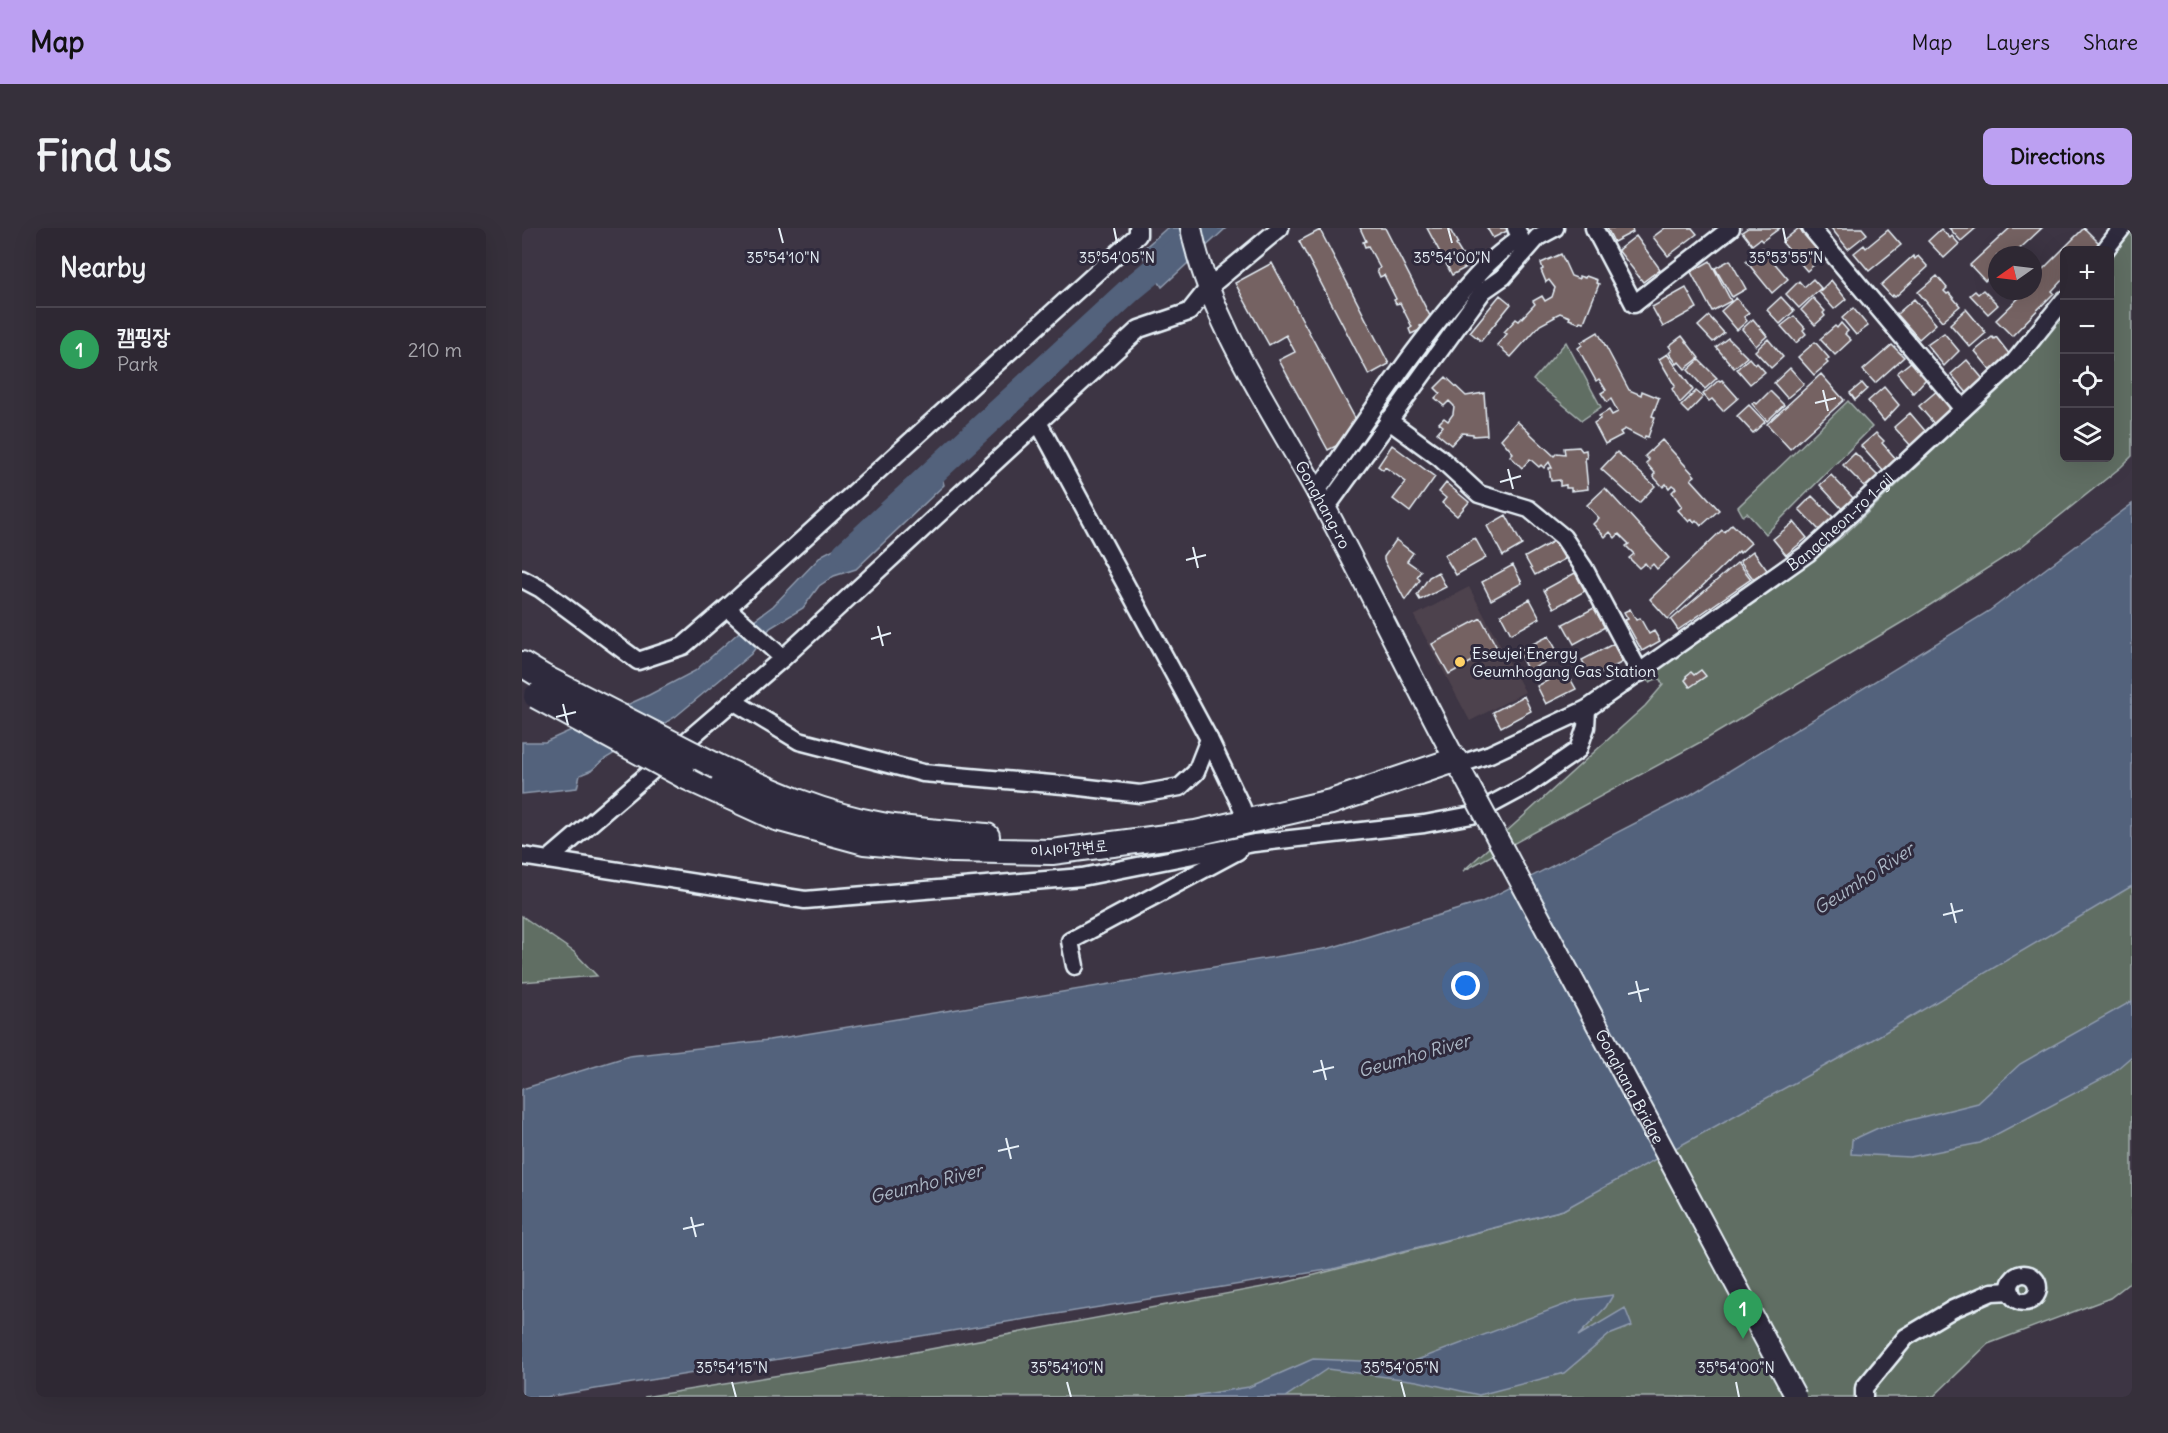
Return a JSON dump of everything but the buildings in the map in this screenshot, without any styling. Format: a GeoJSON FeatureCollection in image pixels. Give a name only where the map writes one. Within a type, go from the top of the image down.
{"type":"FeatureCollection","features":[{"type":"Feature","properties":{"kind":"highway"},"geometry":{"type":"LineString","coordinates":[[522,664],[534,687]]}},
{"type":"Feature","properties":{"kind":"highway","name":"이시아강변로"},"geometry":{"type":"LineString","coordinates":[[534,687],[684,776],[776,818],[864,842],[952,850],[1052,852],[1208,830],[1330,802],[1456,762]]}},
{"type":"Feature","properties":{"kind":"highway","name":"이시아강변로"},"geometry":{"type":"LineString","coordinates":[[534,687],[783,796],[881,825],[989,837],[1052,835],[1195,819],[1357,780],[1456,762]]}},
{"type":"Feature","properties":{"kind":"main road","name":"Gonghang-ro"},"geometry":{"type":"LineString","coordinates":[[1191,228],[1209,287],[1226,330],[1321,500],[1456,762]]}},
{"type":"Feature","properties":{"kind":"main road","name":"Gonghang Bridge"},"geometry":{"type":"LineString","coordinates":[[1456,762],[1796,1397]]}},
{"type":"Feature","properties":{"kind":"street"},"geometry":{"type":"LineString","coordinates":[[522,579],[541,589],[638,662],[683,646],[728,608],[1138,235],[1138,228]]}},
{"type":"Feature","properties":{"kind":"street"},"geometry":{"type":"LineString","coordinates":[[548,860],[783,658],[1139,329],[1188,312],[1209,287],[1280,228]]}},
{"type":"Feature","properties":{"kind":"street"},"geometry":{"type":"LineString","coordinates":[[1321,500],[1405,365],[1486,265],[1520,237],[1516,228]]}},
{"type":"Feature","properties":{"kind":"street"},"geometry":{"type":"LineString","coordinates":[[1321,500],[1388,420],[1483,291],[1503,277],[1538,237],[1555,228]]}},
{"type":"Feature","properties":{"kind":"street"},"geometry":{"type":"LineString","coordinates":[[1594,228],[1634,304],[1731,228]]}},
{"type":"Feature","properties":{"kind":"street"},"geometry":{"type":"LineString","coordinates":[[1811,228],[1963,409]]}},
{"type":"Feature","properties":{"kind":"street"},"geometry":{"type":"LineString","coordinates":[[2107,246],[2122,228]]}},
{"type":"Feature","properties":{"kind":"street","name":"Bangcheon-ro 1-gil"},"geometry":{"type":"LineString","coordinates":[[1456,762],[1490,754],[1587,709],[1808,553],[2014,362],[2060,305]]}},
{"type":"Feature","properties":{"kind":"street"},"geometry":{"type":"LineString","coordinates":[[1388,420],[1440,458],[1479,494],[1529,509],[1563,537],[1584,568],[1640,673]]}},
{"type":"Feature","properties":{"kind":"street"},"geometry":{"type":"LineString","coordinates":[[1038,422],[1209,739],[1242,808]]}},
{"type":"Feature","properties":{"kind":"street"},"geometry":{"type":"LineString","coordinates":[[728,608],[783,658]]}},
{"type":"Feature","properties":{"kind":"street"},"geometry":{"type":"LineString","coordinates":[[733,701],[799,741],[923,774],[1063,785],[1140,794],[1180,787],[1196,772],[1209,739]]}},
{"type":"Feature","properties":{"kind":"street"},"geometry":{"type":"LineString","coordinates":[[522,856],[805,900],[1082,877],[1254,843],[1424,824],[1472,815],[1526,786],[1578,750],[1586,727],[1587,709]]}},
{"type":"Feature","properties":{"kind":"street"},"geometry":{"type":"LineString","coordinates":[[1075,966],[1071,941],[1254,843]]}},
{"type":"Feature","properties":{"kind":"street"},"geometry":{"type":"LineString","coordinates":[[1864,1397],[1864,1388],[1906,1336],[1972,1300],[1992,1292],[2011,1291]]}},
{"type":"Feature","properties":{"kind":"shaded area"},"geometry":{"type":"Polygon","coordinates":[[[1469,587],[1525,692],[1470,721],[1414,616],[1469,587]]]}},
{"type":"Feature","properties":{"kind":"green space"},"geometry":{"type":"Polygon","coordinates":[[[2126,228],[2132,228],[2132,456],[2121,467],[2022,546],[1916,614],[1708,738],[1463,871],[1645,706],[1663,685],[1659,678],[1649,682],[1646,676],[1841,538],[2018,370],[2060,313],[2060,462],[2114,462],[2113,246],[2126,228]]]}},
{"type":"Feature","properties":{"kind":"green space"},"geometry":{"type":"Polygon","coordinates":[[[1566,342],[1601,407],[1582,420],[1533,380],[1566,342]]]}},
{"type":"Feature","properties":{"kind":"green space"},"geometry":{"type":"Polygon","coordinates":[[[1848,401],[1872,427],[1766,534],[1747,513],[1743,516],[1738,507],[1848,401]]]}},
{"type":"Feature","properties":{"kind":"green space"},"geometry":{"type":"Polygon","coordinates":[[[2132,876],[2132,1281],[2110,1298],[1988,1344],[1933,1397],[644,1397],[861,1362],[1284,1283],[1563,1210],[2132,876]]]}},
{"type":"Feature","properties":{"kind":"green space"},"geometry":{"type":"Polygon","coordinates":[[[522,916],[574,952],[597,976],[522,982],[522,916]]]}},
{"type":"Feature","properties":{"kind":"water"},"geometry":{"type":"Polygon","coordinates":[[[1167,228],[1226,228],[1162,287],[1140,252],[1167,228]]]}},
{"type":"Feature","properties":{"kind":"water"},"geometry":{"type":"Polygon","coordinates":[[[941,473],[944,485],[856,569],[834,576],[819,586],[803,608],[770,628],[751,654],[675,717],[603,760],[592,770],[580,775],[577,788],[522,794],[522,742],[545,742],[649,695],[695,671],[746,626],[773,606],[822,555],[870,530],[941,473]]]}},
{"type":"Feature","properties":{"kind":"water","name":"Geumho River"},"geometry":{"type":"Polygon","coordinates":[[[2132,504],[2132,886],[1865,1044],[1563,1210],[1333,1269],[546,1397],[522,1397],[522,1089],[629,1056],[769,1040],[1330,948],[1482,902],[1690,795],[1989,611],[2132,504]]]}},
{"type":"Feature","properties":{"kind":"water"},"geometry":{"type":"Polygon","coordinates":[[[2132,1001],[2132,1056],[2111,1074],[1980,1143],[1910,1157],[1851,1154],[1852,1140],[1878,1128],[1978,1103],[2020,1064],[2132,1001]]]}},
{"type":"Feature","properties":{"kind":"water"},"geometry":{"type":"Polygon","coordinates":[[[1613,1295],[1606,1307],[1578,1336],[1625,1308],[1632,1326],[1609,1335],[1564,1373],[1479,1395],[1417,1381],[1327,1369],[1285,1397],[1186,1397],[1249,1387],[1313,1359],[1409,1363],[1577,1300],[1613,1295]]]}},
{"type":"Feature","properties":{"kind":"waterway"},"geometry":{"type":"LineString","coordinates":[[845,554],[1131,289],[1205,228]]}},
{"type":"Feature","properties":{"kind":"place","name":"Eseujei Energy Geumhogang Gas Station"},"geometry":{"type":"Point","coordinates":[1460,662]}},
{"type":"Feature","properties":{"kind":"place","name":"캠핑장"},"geometry":{"type":"Point","coordinates":[1743,1339]}}]}
